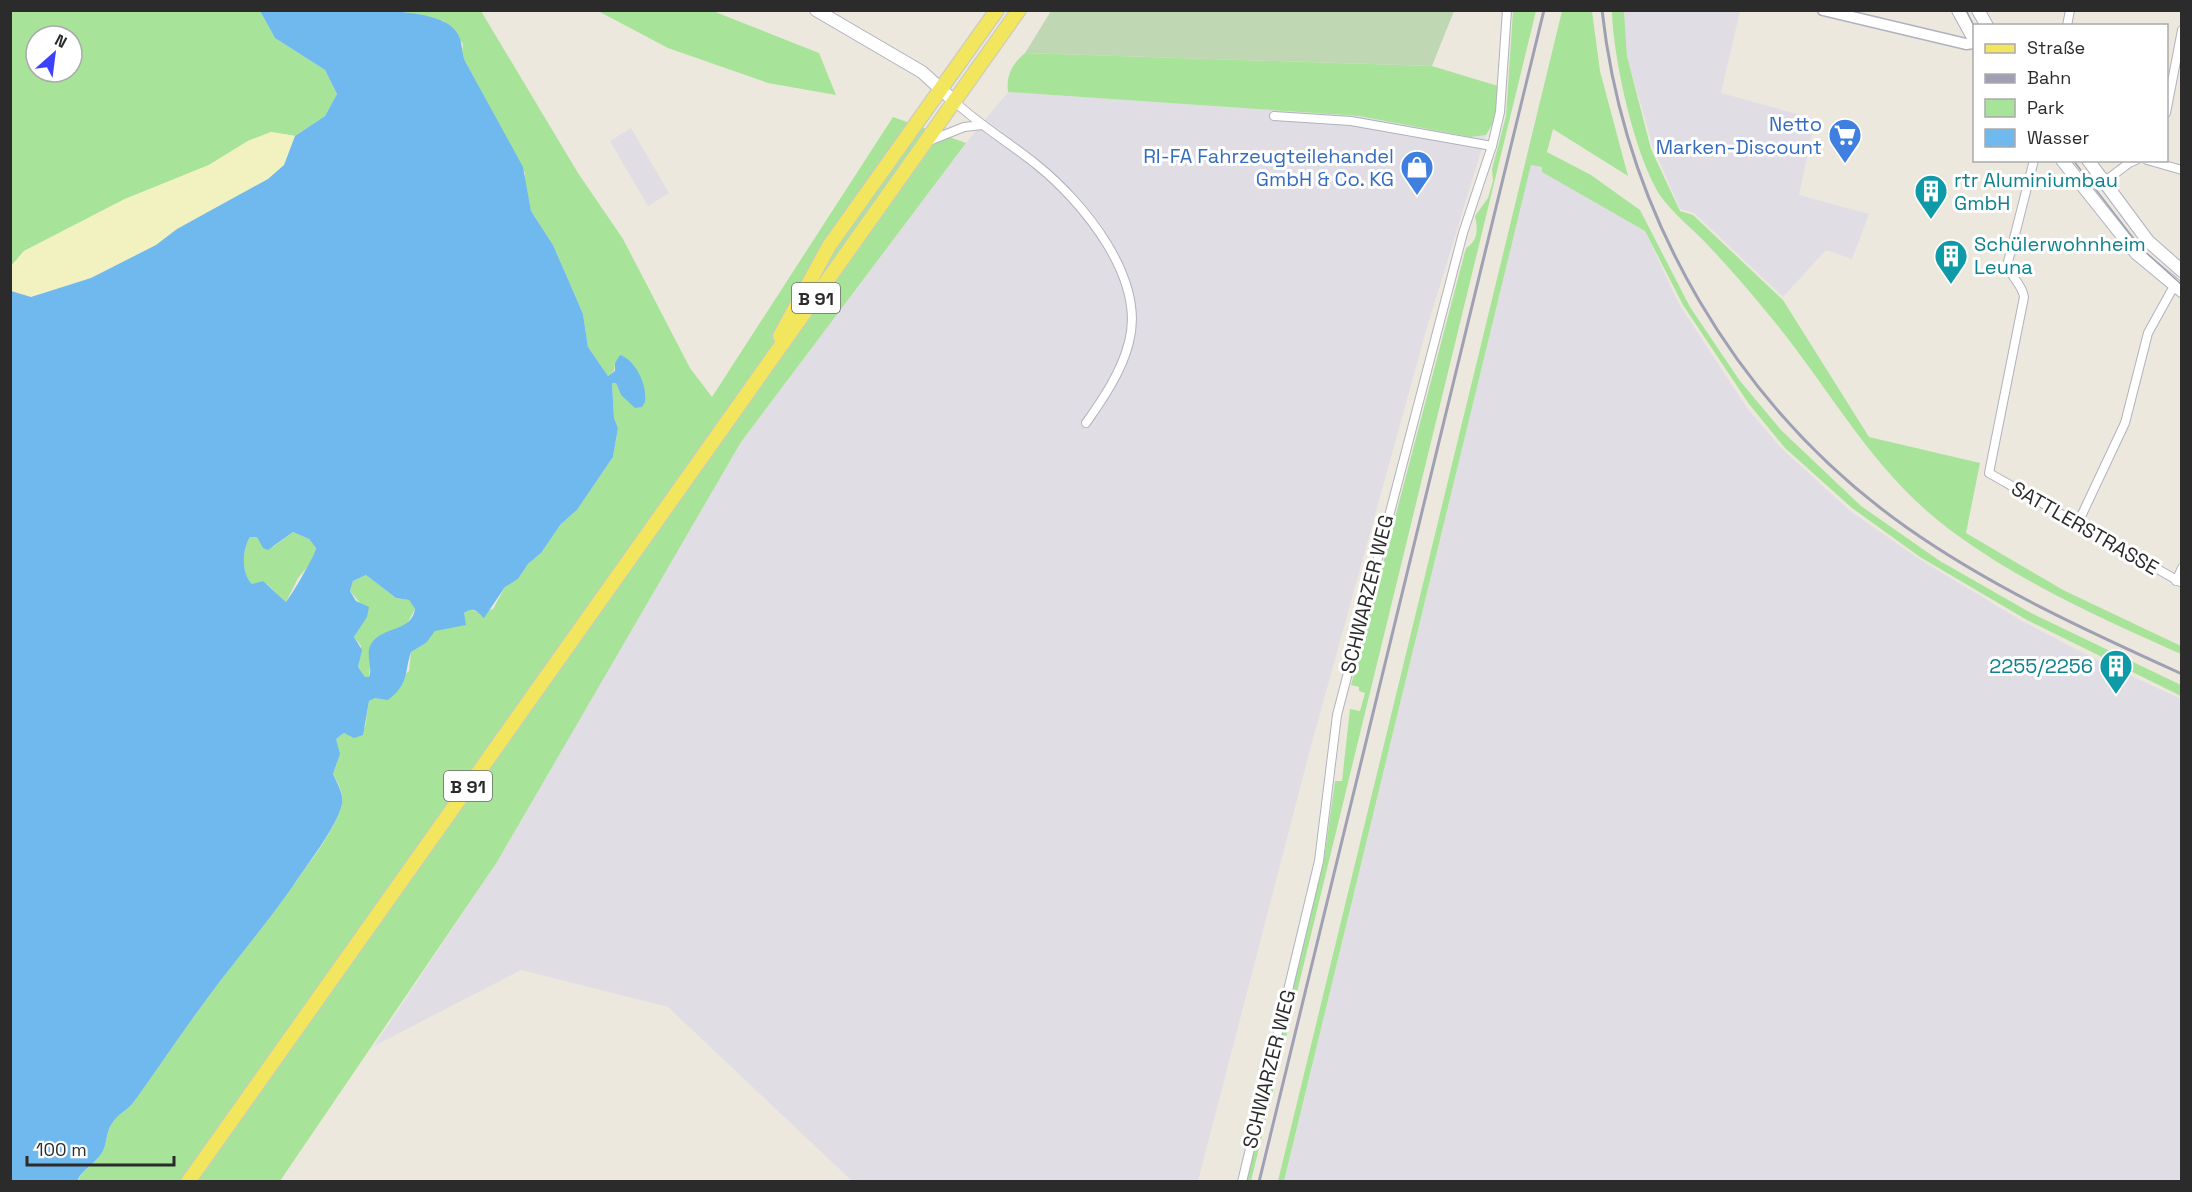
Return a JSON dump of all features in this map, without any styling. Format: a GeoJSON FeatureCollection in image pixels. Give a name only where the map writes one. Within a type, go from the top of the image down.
{"type":"FeatureCollection","features":[{"type":"Feature","properties":{"kind":"main road"},"geometry":{"type":"LineString","coordinates":[[816,10],[922,72],[954,100]]}},
{"type":"Feature","properties":{"kind":"main road","name":"B 91"},"geometry":{"type":"LineString","coordinates":[[749,392],[829,246],[997,10]]}},
{"type":"Feature","properties":{"kind":"main road","name":"B 91"},"geometry":{"type":"LineString","coordinates":[[188,1182],[1019,10]]}},
{"type":"Feature","properties":{"kind":"main road"},"geometry":{"type":"LineString","coordinates":[[1958,10],[1973,39]]}},
{"type":"Feature","properties":{"kind":"main road"},"geometry":{"type":"LineString","coordinates":[[1978,10],[1986,24]]}},
{"type":"Feature","properties":{"kind":"main road"},"geometry":{"type":"LineString","coordinates":[[2064,162],[2136,253],[2177,288]]}},
{"type":"Feature","properties":{"kind":"main road"},"geometry":{"type":"LineString","coordinates":[[2089,162],[2148,241],[2181,271]]}},
{"type":"Feature","properties":{"kind":"street","name":"SCHWARZER WEG"},"geometry":{"type":"LineString","coordinates":[[1242,1182],[1319,861],[1337,715],[1463,233],[1492,147],[1500,112],[1507,10]]}},
{"type":"Feature","properties":{"kind":"street"},"geometry":{"type":"LineString","coordinates":[[1823,10],[1966,44],[1973,41]]}},
{"type":"Feature","properties":{"kind":"street"},"geometry":{"type":"LineString","coordinates":[[2168,103],[2181,30]]}},
{"type":"Feature","properties":{"kind":"street"},"geometry":{"type":"LineString","coordinates":[[954,100],[983,125],[1037,165],[1068,193],[1111,252],[1128,287],[1132,315],[1130,342],[1120,366],[1086,423]]}},
{"type":"Feature","properties":{"kind":"street"},"geometry":{"type":"LineString","coordinates":[[1274,116],[1351,121],[1492,147]]}},
{"type":"Feature","properties":{"kind":"street"},"geometry":{"type":"LineString","coordinates":[[923,144],[964,127],[983,125]]}},
{"type":"Feature","properties":{"kind":"street","name":"SATTLERSTRASSE"},"geometry":{"type":"LineString","coordinates":[[2033,162],[2008,262],[2011,273],[2023,287],[2024,297],[1989,473],[2179,582]]}},
{"type":"Feature","properties":{"kind":"street"},"geometry":{"type":"LineString","coordinates":[[2153,162],[2181,170]]}},
{"type":"Feature","properties":{"kind":"street"},"geometry":{"type":"LineString","coordinates":[[2104,182],[2124,163]]}},
{"type":"Feature","properties":{"kind":"street"},"geometry":{"type":"LineString","coordinates":[[2077,525],[2125,423],[2148,333],[2177,288]]}},
{"type":"Feature","properties":{"kind":"street"},"geometry":{"type":"LineString","coordinates":[[2179,582],[2181,568]]}},
{"type":"Feature","properties":{"kind":"shaded area"},"geometry":{"type":"Polygon","coordinates":[[[1051,11],[1454,11],[1432,66],[1025,53],[1051,11]]]}},
{"type":"Feature","properties":{"kind":"shaded area"},"geometry":{"type":"Polygon","coordinates":[[[1624,11],[1740,11],[1721,93],[1815,119],[1799,195],[1869,214],[1852,259],[1826,250],[1783,297],[1694,213],[1680,209],[1653,147],[1627,56],[1624,11]]]}},
{"type":"Feature","properties":{"kind":"shaded area"},"geometry":{"type":"Polygon","coordinates":[[[1008,92],[1359,116],[1470,137],[1486,135],[1426,331],[1311,746],[1198,1181],[852,1181],[668,1007],[521,970],[374,1046],[497,862],[741,442],[966,143],[1008,92]]]}},
{"type":"Feature","properties":{"kind":"shaded area"},"geometry":{"type":"Polygon","coordinates":[[[631,128],[669,193],[648,206],[610,141],[631,128]]]}},
{"type":"Feature","properties":{"kind":"shaded area"},"geometry":{"type":"Polygon","coordinates":[[[1531,165],[1542,167],[1543,172],[1645,231],[1679,304],[1747,408],[1781,448],[1849,510],[1919,559],[2022,621],[2097,660],[2181,699],[2181,1181],[1284,1182],[1531,165]]]}},
{"type":"Feature","properties":{"kind":"green space"},"geometry":{"type":"Polygon","coordinates":[[[11,11],[260,11],[275,38],[325,70],[337,94],[325,116],[295,136],[271,132],[248,141],[209,165],[125,199],[24,251],[11,267],[11,11]]]}},
{"type":"Feature","properties":{"kind":"green space"},"geometry":{"type":"Polygon","coordinates":[[[400,11],[481,11],[578,173],[623,239],[690,368],[712,397],[893,117],[966,143],[741,442],[497,862],[280,1181],[77,1182],[103,1151],[108,1131],[114,1121],[133,1103],[328,836],[342,804],[340,789],[333,774],[337,763],[336,739],[344,733],[348,734],[365,727],[369,701],[409,671],[411,652],[426,643],[434,631],[463,619],[464,613],[469,609],[480,613],[493,609],[505,587],[518,579],[528,564],[541,553],[561,524],[577,510],[613,457],[618,428],[614,418],[612,383],[616,383],[621,395],[646,397],[641,378],[615,363],[614,371],[608,376],[588,347],[583,314],[553,245],[531,211],[524,182],[525,173],[465,61],[462,53],[463,44],[444,21],[400,11]]]}},
{"type":"Feature","properties":{"kind":"green space"},"geometry":{"type":"Polygon","coordinates":[[[598,11],[713,11],[819,53],[836,95],[768,83],[668,48],[598,11]]]}},
{"type":"Feature","properties":{"kind":"green space"},"geometry":{"type":"Polygon","coordinates":[[[1513,11],[1536,11],[1251,1181],[1246,1182],[1324,860],[1335,781],[1342,781],[1350,709],[1360,711],[1365,693],[1359,691],[1359,687],[1351,685],[1466,248],[1473,242],[1476,234],[1475,216],[1488,198],[1493,181],[1492,169],[1506,116],[1513,11]]]}},
{"type":"Feature","properties":{"kind":"green space"},"geometry":{"type":"Polygon","coordinates":[[[1562,11],[1592,11],[1600,71],[1628,176],[1553,129],[1547,152],[1591,175],[1640,210],[1690,307],[1740,381],[1781,430],[1861,506],[1940,561],[2031,613],[2181,685],[2181,696],[2027,620],[1920,557],[1852,508],[1785,448],[1749,404],[1683,305],[1645,231],[1542,172],[1542,167],[1531,165],[1284,1181],[1278,1181],[1562,11]]]}},
{"type":"Feature","properties":{"kind":"green space"},"geometry":{"type":"Polygon","coordinates":[[[1612,11],[1624,11],[1627,56],[1651,149],[1680,211],[1693,215],[1783,300],[1869,437],[1980,463],[1966,533],[2063,590],[2181,646],[2181,654],[2038,586],[1983,553],[1927,511],[1877,459],[1761,305],[1720,258],[1662,198],[1643,159],[1627,108],[1616,55],[1612,11]]]}},
{"type":"Feature","properties":{"kind":"green space"},"geometry":{"type":"Polygon","coordinates":[[[1025,53],[1432,66],[1498,86],[1497,105],[1492,124],[1486,135],[1470,137],[1359,116],[1008,92],[1011,71],[1025,53]]]}},
{"type":"Feature","properties":{"kind":"green space"},"geometry":{"type":"Polygon","coordinates":[[[293,532],[309,539],[316,548],[311,563],[298,578],[286,602],[267,584],[252,584],[244,568],[244,555],[250,537],[257,537],[273,547],[293,532]]]}},
{"type":"Feature","properties":{"kind":"green space"},"geometry":{"type":"Polygon","coordinates":[[[366,575],[396,598],[409,600],[415,609],[407,624],[372,643],[369,677],[365,677],[358,667],[361,646],[354,637],[367,616],[350,591],[353,581],[366,575]]]}},
{"type":"Feature","properties":{"kind":"sand"},"geometry":{"type":"Polygon","coordinates":[[[271,132],[295,136],[284,165],[268,179],[177,229],[156,245],[91,278],[31,297],[11,291],[10,267],[24,251],[125,199],[209,165],[248,141],[271,132]]]}},
{"type":"Feature","properties":{"kind":"water"},"geometry":{"type":"Polygon","coordinates":[[[362,9],[392,11],[418,14],[440,20],[453,28],[460,40],[465,61],[523,167],[531,211],[553,245],[583,314],[588,347],[608,376],[615,371],[615,363],[620,355],[631,362],[643,382],[645,402],[642,407],[635,408],[621,395],[616,383],[612,383],[614,418],[618,428],[613,457],[577,510],[561,524],[541,553],[528,564],[518,579],[505,587],[484,618],[475,610],[467,611],[464,613],[466,625],[435,631],[426,643],[411,652],[403,684],[395,694],[388,700],[375,698],[369,701],[363,735],[354,738],[344,733],[336,739],[340,754],[333,774],[340,789],[342,804],[334,824],[284,898],[210,995],[136,1099],[109,1128],[100,1155],[77,1181],[11,1181],[11,291],[31,297],[91,278],[156,245],[177,229],[268,179],[284,165],[295,136],[325,116],[337,94],[325,70],[275,38],[260,11],[362,9]],[[293,532],[268,550],[263,548],[257,537],[250,537],[244,555],[244,568],[252,584],[263,581],[286,602],[316,548],[309,539],[293,532]],[[366,575],[353,581],[350,591],[356,601],[369,607],[367,617],[354,637],[362,650],[358,667],[365,677],[369,677],[371,644],[382,634],[408,622],[415,609],[409,600],[396,598],[366,575]]]}},
{"type":"Feature","properties":{"kind":"tram line"},"geometry":{"type":"LineString","coordinates":[[1966,10],[1973,24]]}},
{"type":"Feature","properties":{"kind":"tram line"},"geometry":{"type":"LineString","coordinates":[[2075,162],[2141,248],[2182,285]]}},
{"type":"Feature","properties":{"kind":"railway"},"geometry":{"type":"LineString","coordinates":[[1259,1182],[1544,10]]}},
{"type":"Feature","properties":{"kind":"railway"},"geometry":{"type":"LineString","coordinates":[[1602,10],[1615,86],[1635,161],[1664,232],[1699,301],[1742,365],[1790,425],[1845,479],[1938,549],[2040,607],[2182,674]]}},
{"type":"Feature","properties":{"kind":"place","name":"Netto Marken-Discount"},"geometry":{"type":"Point","coordinates":[1845,164]}},
{"type":"Feature","properties":{"kind":"place","name":"RI-FA Fahrzeugteilehandel GmbH & Co. KG"},"geometry":{"type":"Point","coordinates":[1417,196]}},
{"type":"Feature","properties":{"kind":"place","name":"rtr Aluminiumbau GmbH"},"geometry":{"type":"Point","coordinates":[1931,220]}},
{"type":"Feature","properties":{"kind":"place","name":"Schülerwohnheim Leuna"},"geometry":{"type":"Point","coordinates":[1951,285]}},
{"type":"Feature","properties":{"kind":"place","name":"2255/2256"},"geometry":{"type":"Point","coordinates":[2116,695]}}]}
